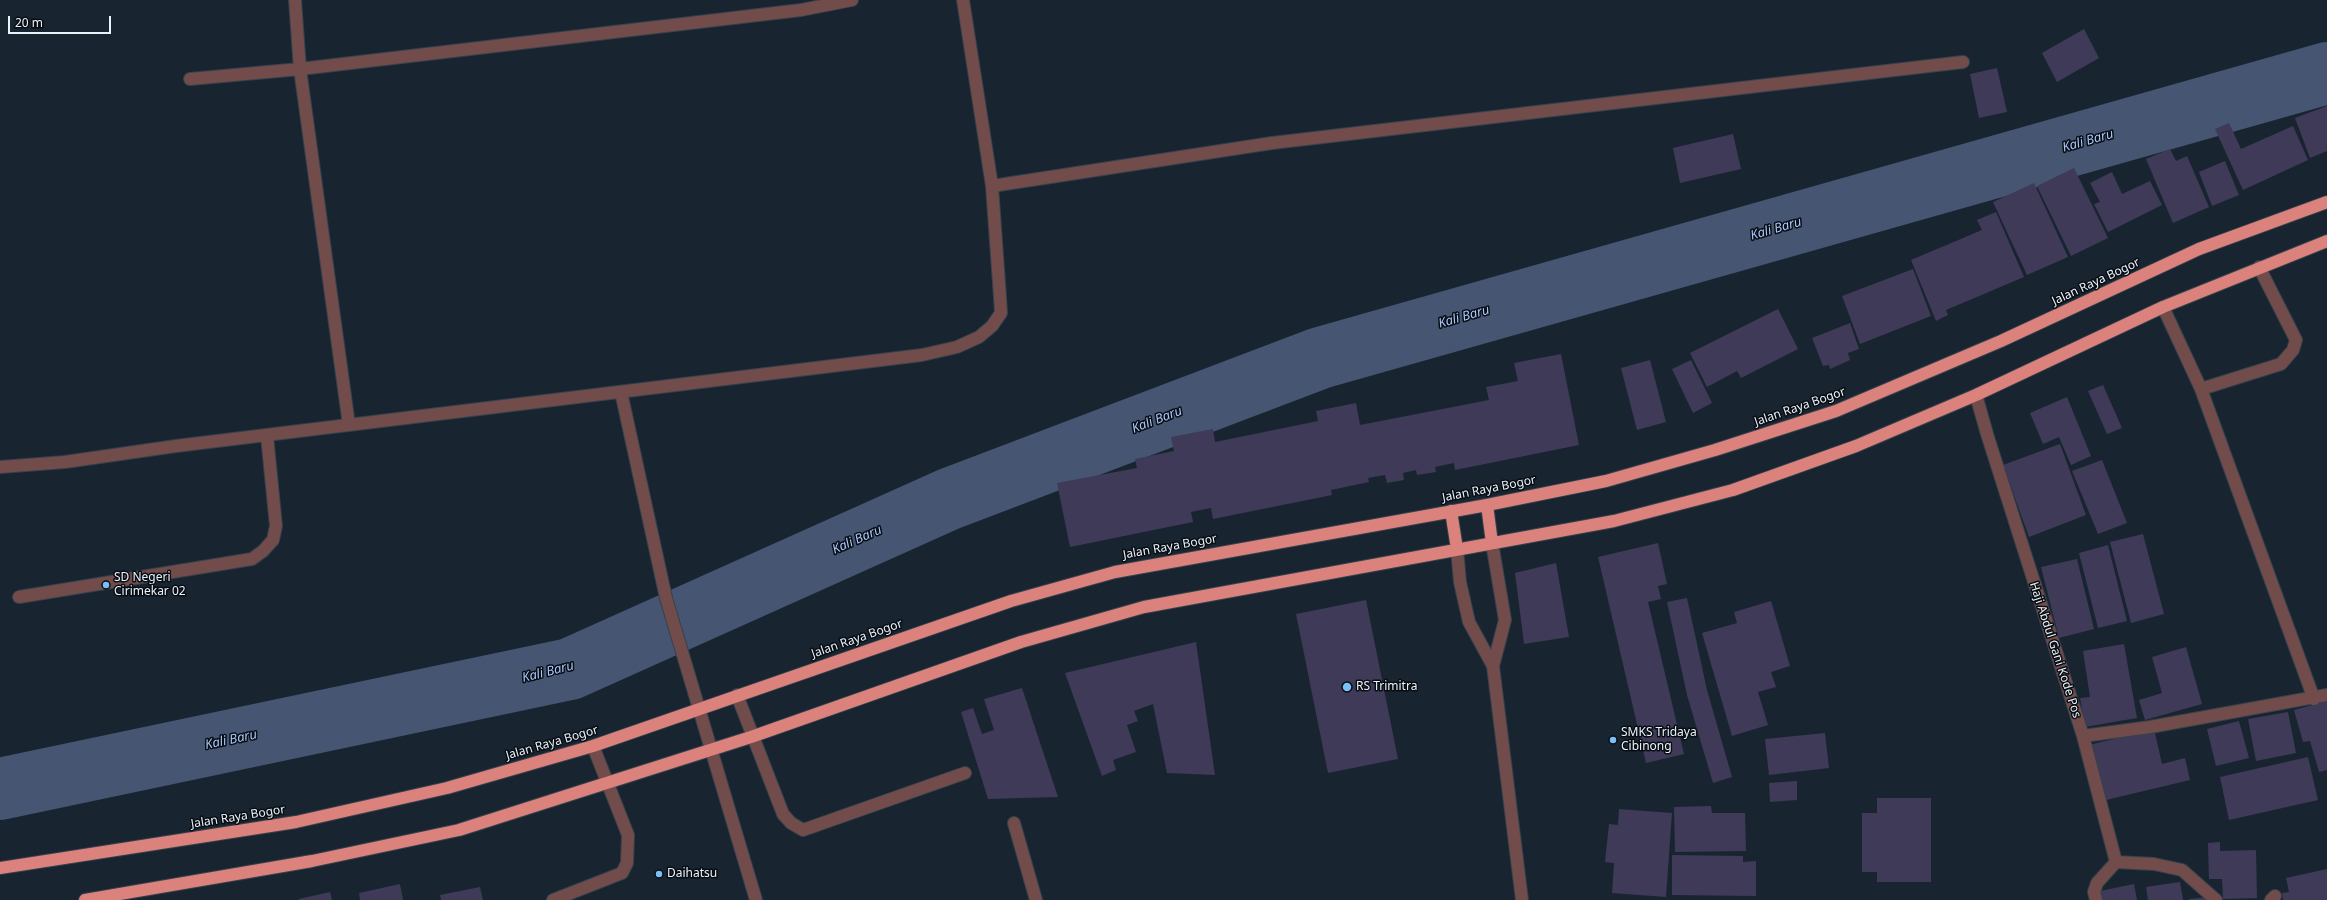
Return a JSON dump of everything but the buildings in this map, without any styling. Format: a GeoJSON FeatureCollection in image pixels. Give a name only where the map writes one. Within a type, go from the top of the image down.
{"type":"FeatureCollection","features":[{"type":"Feature","properties":{"kind":"highway","name":"Jalan Raya Bogor"},"geometry":{"type":"LineString","coordinates":[[0,868],[296,822],[447,788],[593,746],[1010,601],[1115,572],[1451,511],[1606,481],[1715,450],[1836,411],[2001,341],[2199,249],[2327,202]]}},
{"type":"Feature","properties":{"kind":"highway"},"geometry":{"type":"LineString","coordinates":[[85,900],[101,899],[312,862],[459,830],[751,737],[1021,642],[1144,607],[1614,521],[1733,490],[1856,446],[1976,395],[2163,307],[2259,267],[2327,241]]}},
{"type":"Feature","properties":{"kind":"highway"},"geometry":{"type":"LineString","coordinates":[[1487,504],[1492,543]]}},
{"type":"Feature","properties":{"kind":"highway"},"geometry":{"type":"LineString","coordinates":[[1451,511],[1457,549]]}},
{"type":"Feature","properties":{"kind":"street"},"geometry":{"type":"LineString","coordinates":[[295,0],[300,69],[349,425]]}},
{"type":"Feature","properties":{"kind":"street"},"geometry":{"type":"LineString","coordinates":[[190,79],[300,69],[801,10],[852,0]]}},
{"type":"Feature","properties":{"kind":"street"},"geometry":{"type":"LineString","coordinates":[[0,467],[65,462],[176,446],[922,355],[957,347],[979,338],[992,326],[1001,313],[992,186],[963,0]]}},
{"type":"Feature","properties":{"kind":"street"},"geometry":{"type":"LineString","coordinates":[[992,186],[1272,143],[1964,62]]}},
{"type":"Feature","properties":{"kind":"street"},"geometry":{"type":"LineString","coordinates":[[2201,389],[2281,364],[2293,350],[2296,340],[2259,267]]}},
{"type":"Feature","properties":{"kind":"street"},"geometry":{"type":"LineString","coordinates":[[2163,307],[2201,389],[2314,698]]}},
{"type":"Feature","properties":{"kind":"street"},"geometry":{"type":"LineString","coordinates":[[621,392],[666,598],[756,900]]}},
{"type":"Feature","properties":{"kind":"street","name":"Haji Abdul Gani Kode Pos"},"geometry":{"type":"LineString","coordinates":[[1976,395],[2083,736],[2116,862]]}},
{"type":"Feature","properties":{"kind":"street"},"geometry":{"type":"LineString","coordinates":[[19,597],[252,559],[263,551],[273,540],[276,526],[267,436]]}},
{"type":"Feature","properties":{"kind":"street"},"geometry":{"type":"LineString","coordinates":[[1492,543],[1505,620],[1493,666]]}},
{"type":"Feature","properties":{"kind":"street"},"geometry":{"type":"LineString","coordinates":[[1457,549],[1460,582],[1469,622],[1493,666],[1522,900]]}},
{"type":"Feature","properties":{"kind":"street"},"geometry":{"type":"LineString","coordinates":[[737,695],[751,737],[783,814],[791,823],[803,830],[965,773]]}},
{"type":"Feature","properties":{"kind":"street"},"geometry":{"type":"LineString","coordinates":[[2083,736],[2150,727],[2327,695]]}},
{"type":"Feature","properties":{"kind":"street"},"geometry":{"type":"LineString","coordinates":[[553,900],[622,873],[627,863],[628,836],[593,746]]}},
{"type":"Feature","properties":{"kind":"street"},"geometry":{"type":"LineString","coordinates":[[1014,823],[1036,900]]}},
{"type":"Feature","properties":{"kind":"street"},"geometry":{"type":"LineString","coordinates":[[2096,900],[2094,892],[2097,883],[2116,862],[2154,864],[2182,870],[2216,900]]}},
{"type":"Feature","properties":{"kind":"waterway","name":"Kali Baru"},"geometry":{"type":"LineString","coordinates":[[0,789],[570,669],[949,499],[1320,358],[2327,73]]}},
{"type":"Feature","properties":{"kind":"place","name":"SD Negeri Cirimekar 02"},"geometry":{"type":"Point","coordinates":[106,585]}},
{"type":"Feature","properties":{"kind":"place","name":"RS Trimitra"},"geometry":{"type":"Point","coordinates":[1347,687]}},
{"type":"Feature","properties":{"kind":"place","name":"SMKS Tridaya Cibinong"},"geometry":{"type":"Point","coordinates":[1613,740]}},
{"type":"Feature","properties":{"kind":"place","name":"Daihatsu"},"geometry":{"type":"Point","coordinates":[659,874]}}]}
